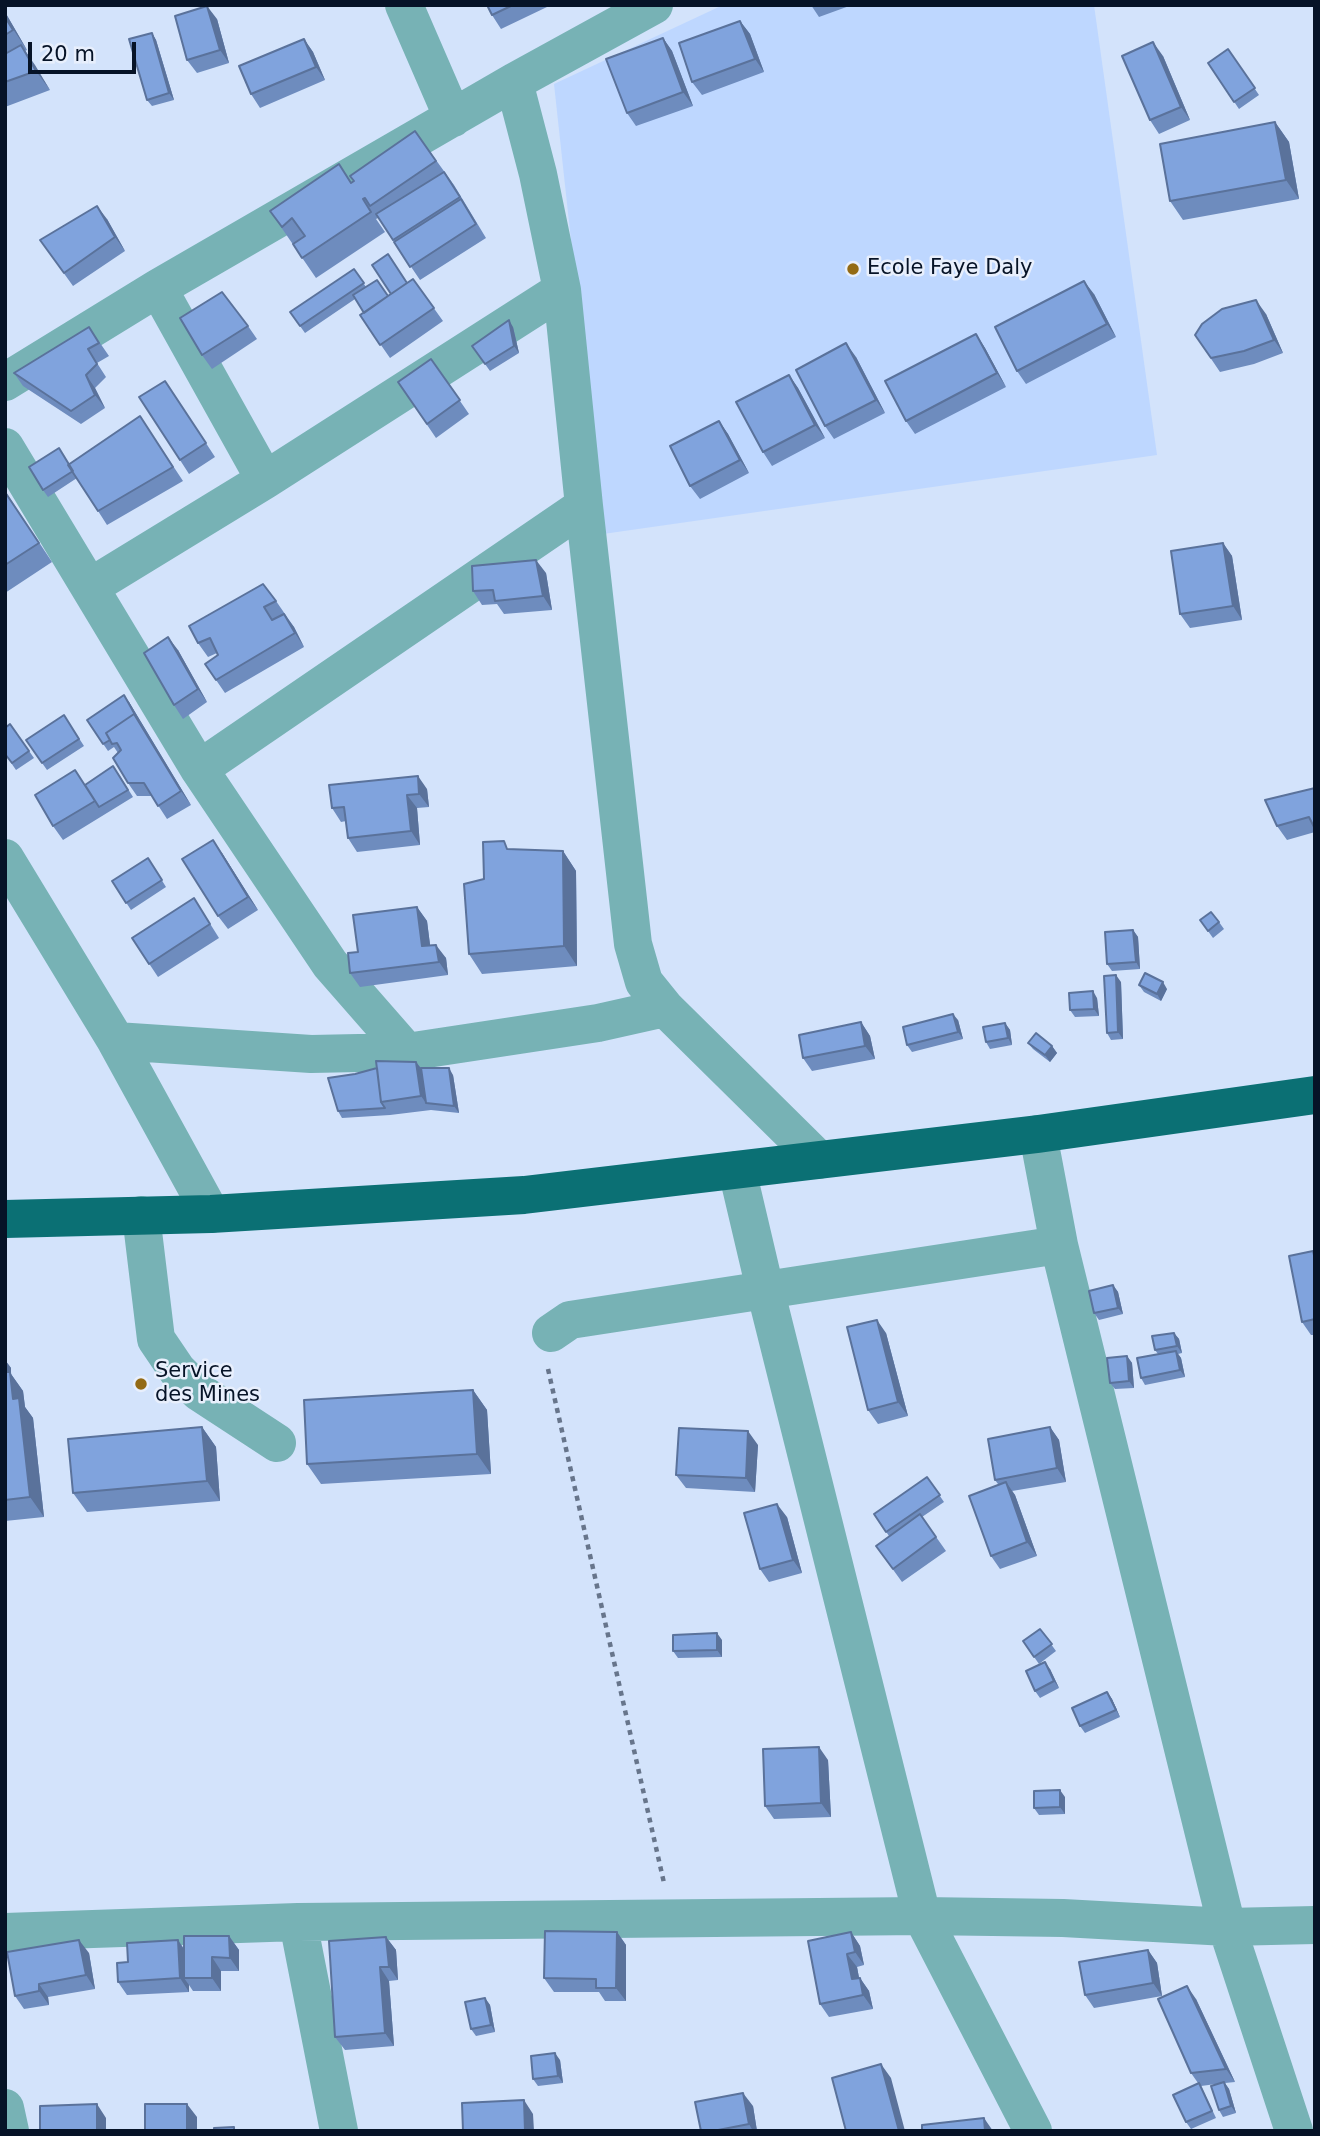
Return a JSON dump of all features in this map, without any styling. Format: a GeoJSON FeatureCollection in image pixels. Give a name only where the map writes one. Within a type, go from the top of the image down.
{"type":"FeatureCollection","features":[{"type":"Feature","properties":{"kind":"highway"},"geometry":{"type":"LineString","coordinates":[[5,1219],[211,1214],[524,1195],[1038,1134],[1315,1095]]}},
{"type":"Feature","properties":{"kind":"street"},"geometry":{"type":"LineString","coordinates":[[404,5],[453,118]]}},
{"type":"Feature","properties":{"kind":"street"},"geometry":{"type":"LineString","coordinates":[[5,382],[158,288],[514,82],[654,5]]}},
{"type":"Feature","properties":{"kind":"street"},"geometry":{"type":"LineString","coordinates":[[514,82],[538,174],[562,290],[633,944],[644,982],[665,1008],[819,1160]]}},
{"type":"Feature","properties":{"kind":"street"},"geometry":{"type":"LineString","coordinates":[[158,288],[264,481]]}},
{"type":"Feature","properties":{"kind":"street"},"geometry":{"type":"LineString","coordinates":[[90,587],[264,481],[562,290]]}},
{"type":"Feature","properties":{"kind":"street"},"geometry":{"type":"LineString","coordinates":[[5,447],[199,769],[330,964],[407,1052]]}},
{"type":"Feature","properties":{"kind":"street"},"geometry":{"type":"LineString","coordinates":[[199,769],[584,506]]}},
{"type":"Feature","properties":{"kind":"street"},"geometry":{"type":"LineString","coordinates":[[5,858],[116,1041],[211,1214]]}},
{"type":"Feature","properties":{"kind":"street"},"geometry":{"type":"LineString","coordinates":[[116,1041],[311,1054],[407,1052],[598,1023],[665,1008]]}},
{"type":"Feature","properties":{"kind":"street"},"geometry":{"type":"LineString","coordinates":[[1038,1134],[1059,1245],[1227,1927],[1294,2131]]}},
{"type":"Feature","properties":{"kind":"street"},"geometry":{"type":"LineString","coordinates":[[737,1170],[922,1916],[1033,2131]]}},
{"type":"Feature","properties":{"kind":"street"},"geometry":{"type":"LineString","coordinates":[[141,1215],[156,1339],[177,1370],[199,1392],[277,1443]]}},
{"type":"Feature","properties":{"kind":"street"},"geometry":{"type":"LineString","coordinates":[[551,1333],[570,1320],[1059,1245]]}},
{"type":"Feature","properties":{"kind":"street"},"geometry":{"type":"LineString","coordinates":[[5,1932],[299,1922],[922,1916],[1063,1918],[1227,1927],[1315,1925]]}},
{"type":"Feature","properties":{"kind":"street"},"geometry":{"type":"LineString","coordinates":[[299,1922],[339,2131]]}},
{"type":"Feature","properties":{"kind":"street"},"geometry":{"type":"LineString","coordinates":[[5,2108],[10,2131]]}},
{"type":"Feature","properties":{"kind":"path"},"geometry":{"type":"LineString","coordinates":[[551,1333],[545,1353],[671,1918]]}},
{"type":"Feature","properties":{"kind":"shaded area","name":"Ecole Faye Daly"},"geometry":{"type":"Polygon","coordinates":[[[723,5],[1094,5],[1157,455],[603,534],[554,84],[723,5]]]}},
{"type":"Feature","properties":{"kind":"building"},"geometry":{"type":"Polygon","coordinates":[[[487,5],[513,5],[492,15],[487,5]]]}},
{"type":"Feature","properties":{"kind":"building"},"geometry":{"type":"Polygon","coordinates":[[[207,6],[220,50],[187,60],[175,16],[207,6]]]}},
{"type":"Feature","properties":{"kind":"building"},"geometry":{"type":"Polygon","coordinates":[[[5,17],[13,30],[5,35],[5,17]]]}},
{"type":"Feature","properties":{"kind":"building"},"geometry":{"type":"Polygon","coordinates":[[[740,21],[755,59],[692,82],[679,43],[740,21]]]}},
{"type":"Feature","properties":{"kind":"building"},"geometry":{"type":"Polygon","coordinates":[[[152,33],[169,93],[147,100],[129,39],[152,33]]]}},
{"type":"Feature","properties":{"kind":"building"},"geometry":{"type":"Polygon","coordinates":[[[663,38],[683,92],[627,113],[606,59],[663,38]]]}},
{"type":"Feature","properties":{"kind":"building"},"geometry":{"type":"Polygon","coordinates":[[[304,39],[316,67],[251,94],[239,66],[304,39]]]}},
{"type":"Feature","properties":{"kind":"building"},"geometry":{"type":"Polygon","coordinates":[[[1153,42],[1181,107],[1150,120],[1122,56],[1153,42]]]}},
{"type":"Feature","properties":{"kind":"building"},"geometry":{"type":"Polygon","coordinates":[[[21,45],[36,71],[5,82],[5,54],[21,45]]]}},
{"type":"Feature","properties":{"kind":"building"},"geometry":{"type":"Polygon","coordinates":[[[1228,49],[1255,88],[1234,102],[1208,63],[1228,49]]]}},
{"type":"Feature","properties":{"kind":"building"},"geometry":{"type":"Polygon","coordinates":[[[1275,122],[1286,180],[1170,201],[1160,144],[1275,122]]]}},
{"type":"Feature","properties":{"kind":"building"},"geometry":{"type":"Polygon","coordinates":[[[415,131],[436,161],[370,206],[365,198],[363,199],[371,212],[302,258],[293,244],[305,236],[292,218],[282,227],[270,211],[339,164],[351,183],[354,181],[350,176],[415,131]]]}},
{"type":"Feature","properties":{"kind":"building"},"geometry":{"type":"Polygon","coordinates":[[[444,172],[460,197],[393,240],[376,214],[444,172]]]}},
{"type":"Feature","properties":{"kind":"building"},"geometry":{"type":"Polygon","coordinates":[[[461,199],[476,224],[410,267],[394,242],[461,199]]]}},
{"type":"Feature","properties":{"kind":"building"},"geometry":{"type":"Polygon","coordinates":[[[97,206],[115,237],[64,273],[40,240],[97,206]]]}},
{"type":"Feature","properties":{"kind":"building"},"geometry":{"type":"Polygon","coordinates":[[[388,254],[407,283],[391,294],[372,265],[388,254]]]}},
{"type":"Feature","properties":{"kind":"building"},"geometry":{"type":"Polygon","coordinates":[[[354,269],[364,283],[300,326],[290,312],[354,269]]]}},
{"type":"Feature","properties":{"kind":"building"},"geometry":{"type":"Polygon","coordinates":[[[413,279],[434,308],[380,345],[360,315],[413,279]]]}},
{"type":"Feature","properties":{"kind":"building"},"geometry":{"type":"Polygon","coordinates":[[[377,280],[388,296],[364,313],[353,295],[377,280]]]}},
{"type":"Feature","properties":{"kind":"building"},"geometry":{"type":"Polygon","coordinates":[[[1084,281],[1107,324],[1017,371],[995,327],[1084,281]]]}},
{"type":"Feature","properties":{"kind":"building"},"geometry":{"type":"Polygon","coordinates":[[[222,292],[248,326],[202,355],[180,318],[222,292]]]}},
{"type":"Feature","properties":{"kind":"building"},"geometry":{"type":"Polygon","coordinates":[[[1256,300],[1274,340],[1244,351],[1211,358],[1195,335],[1202,324],[1222,309],[1256,300]]]}},
{"type":"Feature","properties":{"kind":"building"},"geometry":{"type":"Polygon","coordinates":[[[509,320],[514,346],[485,364],[472,346],[509,320]]]}},
{"type":"Feature","properties":{"kind":"building"},"geometry":{"type":"Polygon","coordinates":[[[89,327],[99,343],[88,349],[97,364],[86,375],[95,395],[71,411],[14,373],[89,327]]]}},
{"type":"Feature","properties":{"kind":"building"},"geometry":{"type":"Polygon","coordinates":[[[976,334],[997,373],[906,421],[885,381],[976,334]]]}},
{"type":"Feature","properties":{"kind":"building"},"geometry":{"type":"Polygon","coordinates":[[[846,343],[876,400],[825,426],[796,370],[846,343]]]}},
{"type":"Feature","properties":{"kind":"building"},"geometry":{"type":"Polygon","coordinates":[[[431,359],[460,400],[427,424],[398,382],[431,359]]]}},
{"type":"Feature","properties":{"kind":"building"},"geometry":{"type":"Polygon","coordinates":[[[789,375],[815,425],[763,452],[736,402],[789,375]]]}},
{"type":"Feature","properties":{"kind":"building"},"geometry":{"type":"Polygon","coordinates":[[[165,381],[206,443],[180,460],[139,397],[165,381]]]}},
{"type":"Feature","properties":{"kind":"building"},"geometry":{"type":"Polygon","coordinates":[[[140,416],[173,467],[98,511],[68,465],[140,416]]]}},
{"type":"Feature","properties":{"kind":"building"},"geometry":{"type":"Polygon","coordinates":[[[719,421],[740,460],[690,486],[670,446],[719,421]]]}},
{"type":"Feature","properties":{"kind":"building"},"geometry":{"type":"Polygon","coordinates":[[[59,448],[73,471],[43,490],[29,467],[59,448]]]}},
{"type":"Feature","properties":{"kind":"building"},"geometry":{"type":"Polygon","coordinates":[[[5,492],[39,543],[5,565],[5,492]]]}},
{"type":"Feature","properties":{"kind":"building"},"geometry":{"type":"Polygon","coordinates":[[[1223,543],[1233,606],[1180,614],[1171,551],[1223,543]]]}},
{"type":"Feature","properties":{"kind":"building"},"geometry":{"type":"Polygon","coordinates":[[[536,560],[543,596],[495,601],[493,590],[473,591],[472,566],[536,560]]]}},
{"type":"Feature","properties":{"kind":"building"},"geometry":{"type":"Polygon","coordinates":[[[263,584],[276,601],[264,607],[272,620],[284,614],[295,633],[216,680],[205,664],[218,655],[210,638],[198,643],[189,626],[263,584]]]}},
{"type":"Feature","properties":{"kind":"building"},"geometry":{"type":"Polygon","coordinates":[[[168,637],[198,689],[174,705],[144,653],[168,637]]]}},
{"type":"Feature","properties":{"kind":"building"},"geometry":{"type":"Polygon","coordinates":[[[124,695],[138,720],[134,714],[106,733],[110,740],[103,744],[87,720],[124,695]]]}},
{"type":"Feature","properties":{"kind":"building"},"geometry":{"type":"Polygon","coordinates":[[[134,714],[181,791],[158,806],[144,783],[128,783],[113,758],[121,750],[117,743],[112,744],[106,733],[134,714]]]}},
{"type":"Feature","properties":{"kind":"building"},"geometry":{"type":"Polygon","coordinates":[[[64,715],[79,739],[42,763],[26,740],[64,715]]]}},
{"type":"Feature","properties":{"kind":"building"},"geometry":{"type":"Polygon","coordinates":[[[10,724],[29,751],[12,763],[5,754],[5,728],[10,724]]]}},
{"type":"Feature","properties":{"kind":"building"},"geometry":{"type":"Polygon","coordinates":[[[113,766],[128,790],[99,807],[85,785],[113,766]]]}},
{"type":"Feature","properties":{"kind":"building"},"geometry":{"type":"Polygon","coordinates":[[[75,770],[95,801],[53,826],[35,795],[75,770]]]}},
{"type":"Feature","properties":{"kind":"building"},"geometry":{"type":"Polygon","coordinates":[[[418,776],[419,794],[407,795],[411,831],[348,838],[344,807],[332,808],[329,785],[418,776]]]}},
{"type":"Feature","properties":{"kind":"building"},"geometry":{"type":"Polygon","coordinates":[[[1315,788],[1315,829],[1309,817],[1277,826],[1265,800],[1315,788]]]}},
{"type":"Feature","properties":{"kind":"building"},"geometry":{"type":"Polygon","coordinates":[[[213,840],[248,897],[218,916],[182,859],[213,840]]]}},
{"type":"Feature","properties":{"kind":"building"},"geometry":{"type":"Polygon","coordinates":[[[504,841],[507,849],[563,851],[564,946],[469,954],[464,884],[484,879],[483,842],[504,841]]]}},
{"type":"Feature","properties":{"kind":"building"},"geometry":{"type":"Polygon","coordinates":[[[148,858],[162,880],[126,903],[112,881],[148,858]]]}},
{"type":"Feature","properties":{"kind":"building"},"geometry":{"type":"Polygon","coordinates":[[[194,898],[210,924],[149,964],[132,938],[194,898]]]}},
{"type":"Feature","properties":{"kind":"building"},"geometry":{"type":"Polygon","coordinates":[[[417,907],[422,946],[436,945],[439,962],[350,973],[348,953],[358,952],[353,915],[417,907]]]}},
{"type":"Feature","properties":{"kind":"building"},"geometry":{"type":"Polygon","coordinates":[[[1211,912],[1219,922],[1208,931],[1200,920],[1211,912]]]}},
{"type":"Feature","properties":{"kind":"building"},"geometry":{"type":"Polygon","coordinates":[[[1133,930],[1136,962],[1107,964],[1105,932],[1133,930]]]}},
{"type":"Feature","properties":{"kind":"building"},"geometry":{"type":"Polygon","coordinates":[[[1145,973],[1163,982],[1157,994],[1139,985],[1145,973]]]}},
{"type":"Feature","properties":{"kind":"building"},"geometry":{"type":"Polygon","coordinates":[[[1116,975],[1118,1032],[1107,1033],[1104,976],[1116,975]]]}},
{"type":"Feature","properties":{"kind":"building"},"geometry":{"type":"Polygon","coordinates":[[[1093,991],[1094,1009],[1070,1010],[1069,993],[1093,991]]]}},
{"type":"Feature","properties":{"kind":"building"},"geometry":{"type":"Polygon","coordinates":[[[953,1014],[958,1032],[907,1045],[903,1027],[953,1014]]]}},
{"type":"Feature","properties":{"kind":"building"},"geometry":{"type":"Polygon","coordinates":[[[861,1022],[865,1046],[803,1058],[799,1035],[861,1022]]]}},
{"type":"Feature","properties":{"kind":"building"},"geometry":{"type":"Polygon","coordinates":[[[1005,1023],[1008,1038],[986,1042],[983,1027],[1005,1023]]]}},
{"type":"Feature","properties":{"kind":"building"},"geometry":{"type":"Polygon","coordinates":[[[1036,1033],[1052,1046],[1045,1055],[1028,1043],[1036,1033]]]}},
{"type":"Feature","properties":{"kind":"building"},"geometry":{"type":"Polygon","coordinates":[[[376,1061],[416,1062],[421,1096],[381,1102],[376,1061]]]}},
{"type":"Feature","properties":{"kind":"building"},"geometry":{"type":"Polygon","coordinates":[[[377,1068],[381,1102],[385,1108],[338,1111],[328,1078],[377,1068]]]}},
{"type":"Feature","properties":{"kind":"building"},"geometry":{"type":"Polygon","coordinates":[[[421,1068],[449,1068],[454,1106],[426,1103],[421,1068]]]}},
{"type":"Feature","properties":{"kind":"building"},"geometry":{"type":"Polygon","coordinates":[[[1313,1251],[1315,1319],[1302,1322],[1289,1256],[1313,1251]]]}},
{"type":"Feature","properties":{"kind":"building"},"geometry":{"type":"Polygon","coordinates":[[[1113,1285],[1118,1308],[1094,1313],[1089,1291],[1113,1285]]]}},
{"type":"Feature","properties":{"kind":"building"},"geometry":{"type":"Polygon","coordinates":[[[877,1320],[898,1402],[868,1410],[847,1327],[877,1320]]]}},
{"type":"Feature","properties":{"kind":"building"},"geometry":{"type":"Polygon","coordinates":[[[1174,1333],[1177,1346],[1155,1350],[1152,1336],[1174,1333]]]}},
{"type":"Feature","properties":{"kind":"building"},"geometry":{"type":"Polygon","coordinates":[[[1176,1351],[1180,1370],[1141,1378],[1137,1358],[1176,1351]]]}},
{"type":"Feature","properties":{"kind":"building"},"geometry":{"type":"Polygon","coordinates":[[[1127,1356],[1129,1381],[1110,1383],[1107,1358],[1127,1356]]]}},
{"type":"Feature","properties":{"kind":"building"},"geometry":{"type":"Polygon","coordinates":[[[5,1372],[10,1372],[13,1399],[19,1398],[30,1497],[5,1500],[5,1372]]]}},
{"type":"Feature","properties":{"kind":"building"},"geometry":{"type":"Polygon","coordinates":[[[473,1390],[477,1454],[307,1464],[304,1400],[473,1390]]]}},
{"type":"Feature","properties":{"kind":"building"},"geometry":{"type":"Polygon","coordinates":[[[202,1427],[207,1481],[73,1493],[68,1439],[202,1427]]]}},
{"type":"Feature","properties":{"kind":"building"},"geometry":{"type":"Polygon","coordinates":[[[1050,1427],[1057,1468],[995,1480],[988,1439],[1050,1427]]]}},
{"type":"Feature","properties":{"kind":"building"},"geometry":{"type":"Polygon","coordinates":[[[679,1428],[748,1431],[746,1478],[676,1475],[679,1428]]]}},
{"type":"Feature","properties":{"kind":"building"},"geometry":{"type":"Polygon","coordinates":[[[927,1477],[940,1495],[886,1532],[874,1514],[927,1477]]]}},
{"type":"Feature","properties":{"kind":"building"},"geometry":{"type":"Polygon","coordinates":[[[1006,1482],[1027,1542],[991,1556],[969,1496],[1006,1482]]]}},
{"type":"Feature","properties":{"kind":"building"},"geometry":{"type":"Polygon","coordinates":[[[777,1504],[793,1560],[760,1569],[744,1513],[777,1504]]]}},
{"type":"Feature","properties":{"kind":"building"},"geometry":{"type":"Polygon","coordinates":[[[920,1514],[936,1537],[893,1569],[876,1546],[920,1514]]]}},
{"type":"Feature","properties":{"kind":"building"},"geometry":{"type":"Polygon","coordinates":[[[1040,1629],[1052,1644],[1034,1657],[1023,1641],[1040,1629]]]}},
{"type":"Feature","properties":{"kind":"building"},"geometry":{"type":"Polygon","coordinates":[[[717,1633],[717,1650],[673,1651],[673,1635],[717,1633]]]}},
{"type":"Feature","properties":{"kind":"building"},"geometry":{"type":"Polygon","coordinates":[[[1045,1662],[1054,1681],[1035,1691],[1026,1671],[1045,1662]]]}},
{"type":"Feature","properties":{"kind":"building"},"geometry":{"type":"Polygon","coordinates":[[[1107,1692],[1116,1710],[1080,1726],[1072,1708],[1107,1692]]]}},
{"type":"Feature","properties":{"kind":"building"},"geometry":{"type":"Polygon","coordinates":[[[819,1747],[821,1803],[765,1806],[763,1749],[819,1747]]]}},
{"type":"Feature","properties":{"kind":"building"},"geometry":{"type":"Polygon","coordinates":[[[1060,1790],[1060,1807],[1034,1808],[1034,1791],[1060,1790]]]}},
{"type":"Feature","properties":{"kind":"building"},"geometry":{"type":"Polygon","coordinates":[[[545,1931],[617,1932],[616,1988],[596,1988],[596,1979],[544,1978],[545,1931]]]}},
{"type":"Feature","properties":{"kind":"building"},"geometry":{"type":"Polygon","coordinates":[[[851,1932],[855,1952],[847,1954],[852,1979],[860,1978],[863,1995],[820,2004],[808,1941],[851,1932]]]}},
{"type":"Feature","properties":{"kind":"building"},"geometry":{"type":"Polygon","coordinates":[[[184,1936],[229,1936],[230,1958],[212,1957],[212,1978],[184,1978],[184,1936]]]}},
{"type":"Feature","properties":{"kind":"building"},"geometry":{"type":"Polygon","coordinates":[[[386,1937],[389,1967],[380,1967],[385,2033],[335,2037],[329,1941],[386,1937]]]}},
{"type":"Feature","properties":{"kind":"building"},"geometry":{"type":"Polygon","coordinates":[[[79,1940],[86,1975],[39,1984],[39,1991],[15,1996],[7,1952],[79,1940]]]}},
{"type":"Feature","properties":{"kind":"building"},"geometry":{"type":"Polygon","coordinates":[[[178,1940],[180,1978],[118,1982],[117,1963],[128,1962],[127,1943],[178,1940]]]}},
{"type":"Feature","properties":{"kind":"building"},"geometry":{"type":"Polygon","coordinates":[[[1148,1950],[1153,1983],[1085,1995],[1079,1962],[1148,1950]]]}},
{"type":"Feature","properties":{"kind":"building"},"geometry":{"type":"Polygon","coordinates":[[[1187,1986],[1226,2069],[1191,2073],[1158,1999],[1187,1986]]]}},
{"type":"Feature","properties":{"kind":"building"},"geometry":{"type":"Polygon","coordinates":[[[485,1998],[491,2025],[471,2029],[465,2002],[485,1998]]]}},
{"type":"Feature","properties":{"kind":"building"},"geometry":{"type":"Polygon","coordinates":[[[555,2053],[558,2076],[533,2079],[531,2056],[555,2053]]]}},
{"type":"Feature","properties":{"kind":"building"},"geometry":{"type":"Polygon","coordinates":[[[881,2064],[899,2131],[846,2131],[832,2078],[881,2064]]]}},
{"type":"Feature","properties":{"kind":"building"},"geometry":{"type":"Polygon","coordinates":[[[1224,2082],[1231,2106],[1219,2110],[1211,2086],[1224,2082]]]}},
{"type":"Feature","properties":{"kind":"building"},"geometry":{"type":"Polygon","coordinates":[[[1199,2083],[1212,2111],[1186,2122],[1173,2095],[1199,2083]]]}},
{"type":"Feature","properties":{"kind":"building"},"geometry":{"type":"Polygon","coordinates":[[[743,2093],[749,2124],[701,2131],[695,2102],[743,2093]]]}},
{"type":"Feature","properties":{"kind":"building"},"geometry":{"type":"Polygon","coordinates":[[[524,2100],[525,2131],[463,2131],[462,2103],[524,2100]]]}},
{"type":"Feature","properties":{"kind":"building"},"geometry":{"type":"Polygon","coordinates":[[[97,2104],[97,2131],[40,2131],[40,2106],[97,2104]]]}},
{"type":"Feature","properties":{"kind":"building"},"geometry":{"type":"Polygon","coordinates":[[[145,2104],[187,2104],[187,2131],[145,2131],[145,2104]]]}},
{"type":"Feature","properties":{"kind":"building"},"geometry":{"type":"Polygon","coordinates":[[[984,2118],[985,2131],[922,2131],[922,2125],[984,2118]]]}},
{"type":"Feature","properties":{"kind":"building"},"geometry":{"type":"Polygon","coordinates":[[[234,2127],[234,2131],[214,2131],[214,2128],[234,2127]]]}},
{"type":"Feature","properties":{"kind":"place","name":"Ecole Faye Daly"},"geometry":{"type":"Point","coordinates":[853,269]}},
{"type":"Feature","properties":{"kind":"place","name":"Service des Mines"},"geometry":{"type":"Point","coordinates":[141,1384]}}]}
